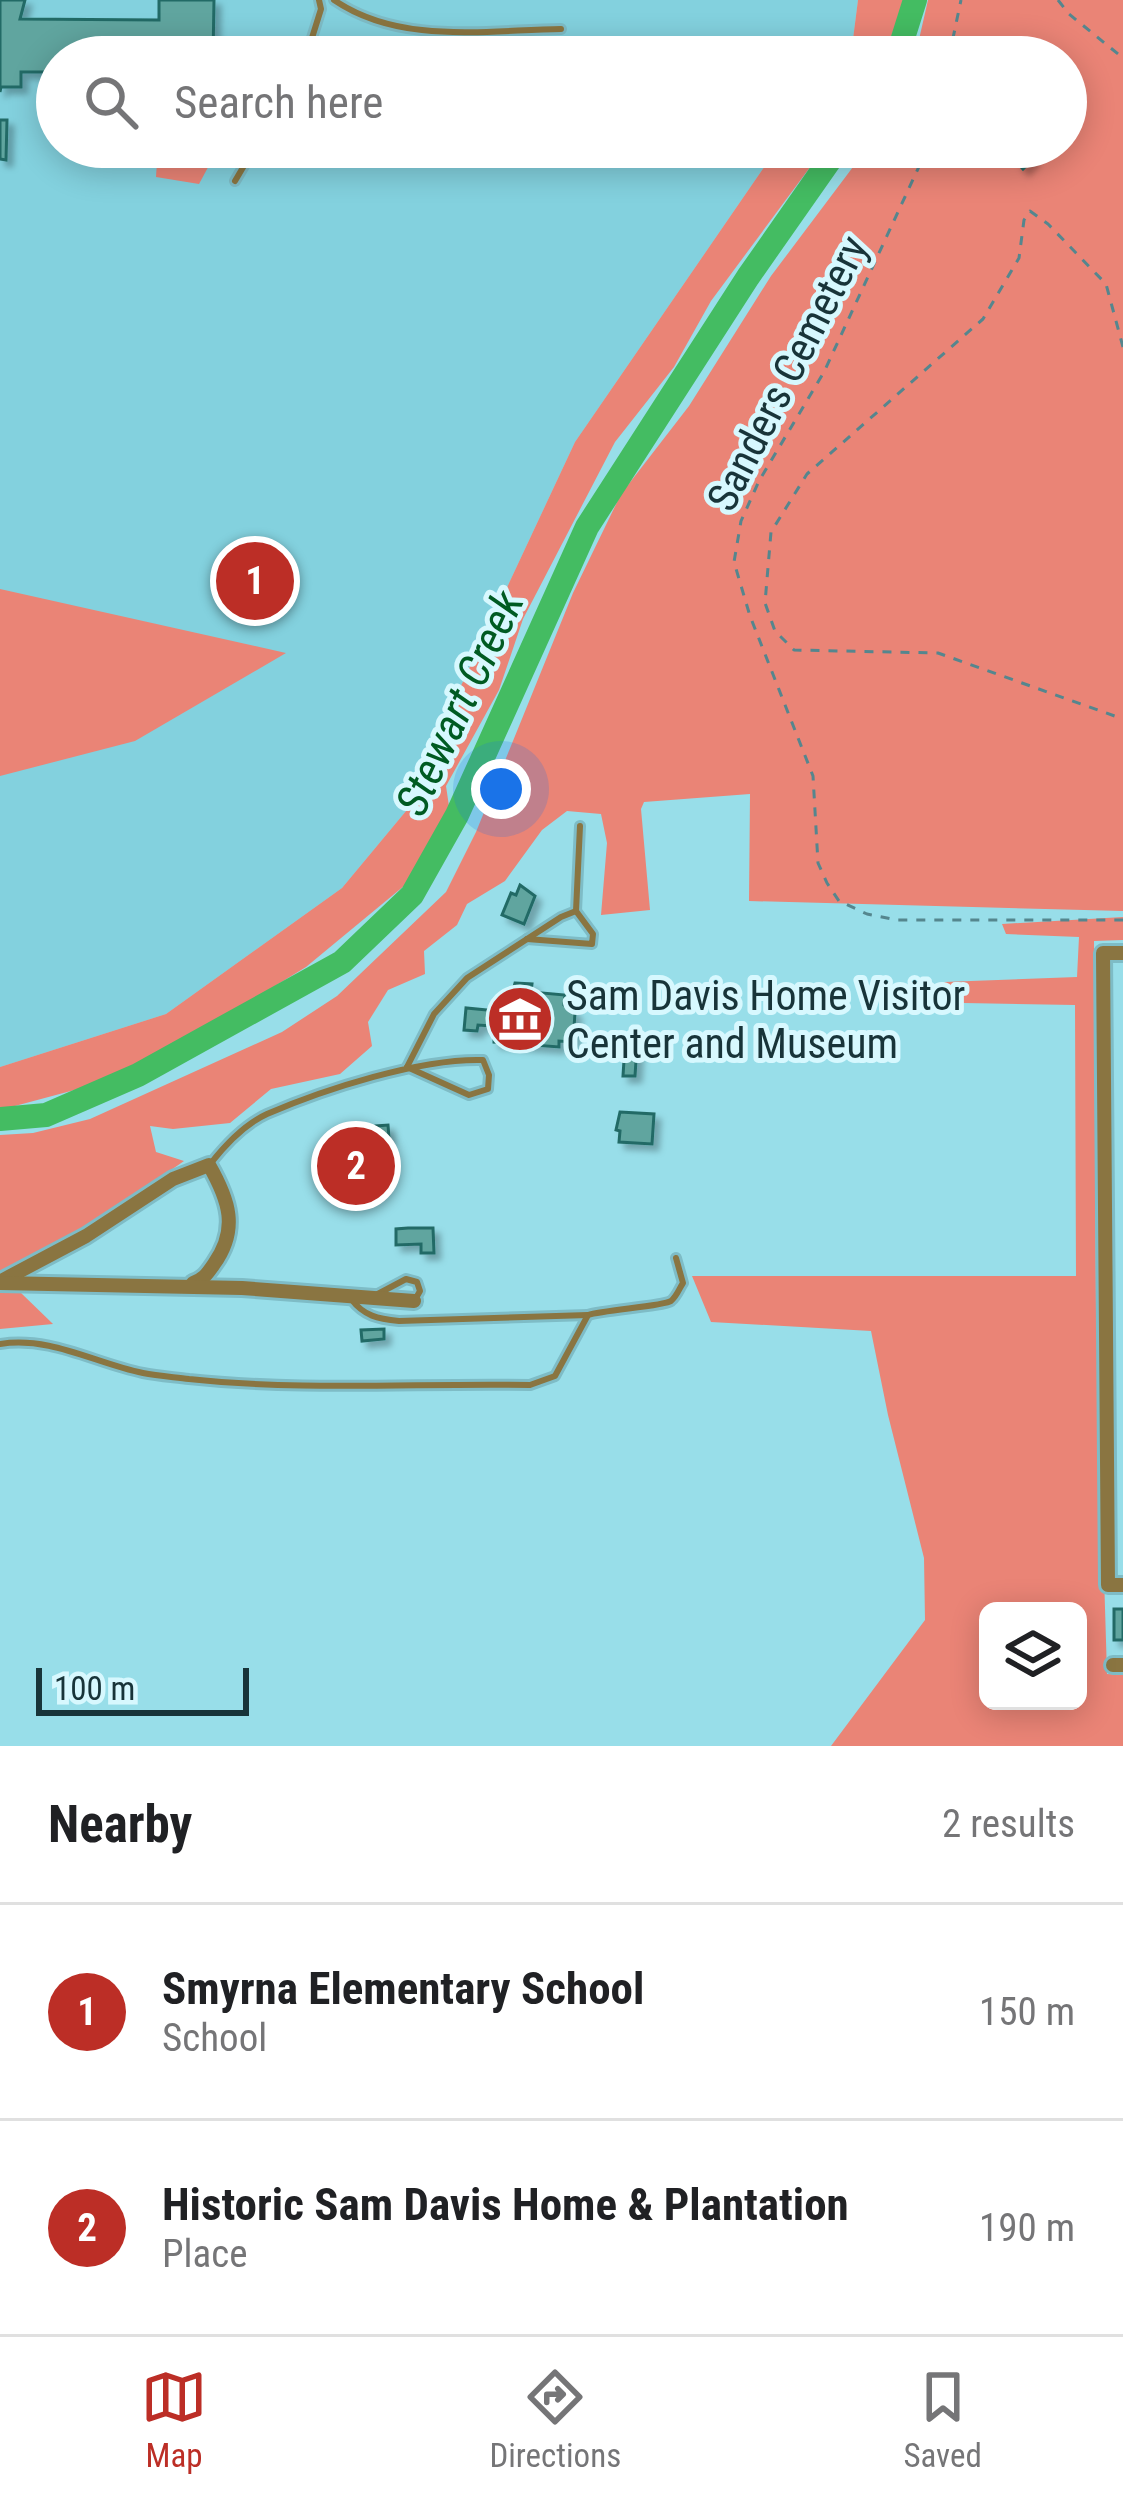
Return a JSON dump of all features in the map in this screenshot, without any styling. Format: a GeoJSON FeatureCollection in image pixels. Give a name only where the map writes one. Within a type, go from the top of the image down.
{"type":"FeatureCollection","features":[{"type":"Feature","properties":{"kind":"street"},"geometry":{"type":"LineString","coordinates":[[1123,953],[1103,953],[1108,1585],[1123,1585]]}},
{"type":"Feature","properties":{"kind":"street"},"geometry":{"type":"LineString","coordinates":[[0,1282],[86,1236],[173,1180],[209,1166],[227,1196],[231,1226],[203,1279],[182,1286]]}},
{"type":"Feature","properties":{"kind":"street"},"geometry":{"type":"LineString","coordinates":[[0,1282],[182,1286],[414,1300]]}},
{"type":"Feature","properties":{"kind":"street"},"geometry":{"type":"LineString","coordinates":[[1106,1330],[1123,1330]]}},
{"type":"Feature","properties":{"kind":"lane"},"geometry":{"type":"LineString","coordinates":[[313,36],[321,10],[319,0]]}},
{"type":"Feature","properties":{"kind":"lane"},"geometry":{"type":"LineString","coordinates":[[334,0],[358,16],[412,32],[561,29]]}},
{"type":"Feature","properties":{"kind":"lane"},"geometry":{"type":"LineString","coordinates":[[235,181],[243,168]]}},
{"type":"Feature","properties":{"kind":"lane"},"geometry":{"type":"LineString","coordinates":[[527,939],[592,944],[593,934],[576,911],[580,826]]}},
{"type":"Feature","properties":{"kind":"lane"},"geometry":{"type":"LineString","coordinates":[[407,1067],[434,1014],[467,978],[576,911]]}},
{"type":"Feature","properties":{"kind":"lane"},"geometry":{"type":"LineString","coordinates":[[209,1166],[225,1144],[264,1116],[407,1067],[483,1060],[488,1089],[469,1095],[407,1067]]}},
{"type":"Feature","properties":{"kind":"lane"},"geometry":{"type":"LineString","coordinates":[[349,1296],[360,1310],[377,1319],[587,1316],[614,1307],[671,1301],[682,1282],[676,1258]]}},
{"type":"Feature","properties":{"kind":"lane"},"geometry":{"type":"LineString","coordinates":[[0,1344],[52,1345],[143,1373],[193,1379],[323,1385],[530,1385],[554,1376],[587,1316]]}},
{"type":"Feature","properties":{"kind":"path"},"geometry":{"type":"LineString","coordinates":[[954,36],[962,0]]}},
{"type":"Feature","properties":{"kind":"path"},"geometry":{"type":"LineString","coordinates":[[1058,0],[1123,58]]}},
{"type":"Feature","properties":{"kind":"path","name":"Sanders Cemetery"},"geometry":{"type":"LineString","coordinates":[[918,168],[824,372],[740,521],[734,562],[750,616],[813,776],[818,862],[838,901],[897,920],[1123,920]]}},
{"type":"Feature","properties":{"kind":"path"},"geometry":{"type":"LineString","coordinates":[[1123,347],[1106,284],[1030,211],[1024,220],[1019,258],[982,319],[807,474],[771,532],[764,590],[771,622],[780,639],[794,650],[938,653],[1123,718]]}},
{"type":"Feature","properties":{"kind":"shaded area"},"geometry":{"type":"Polygon","coordinates":[[[0,0],[858,0],[853,36],[36,36],[36,168],[764,168],[575,442],[445,720],[416,799],[342,888],[166,1014],[0,1067],[0,0]]]}},
{"type":"Feature","properties":{"kind":"shaded area"},"geometry":{"type":"Polygon","coordinates":[[[858,0],[904,0],[891,36],[853,36],[858,0]]]}},
{"type":"Feature","properties":{"kind":"shaded area"},"geometry":{"type":"Polygon","coordinates":[[[928,0],[1123,0],[1123,911],[749,901],[750,794],[644,802],[650,910],[601,915],[607,843],[601,814],[567,811],[542,830],[505,881],[467,904],[457,925],[424,951],[425,974],[388,990],[368,1022],[372,1046],[340,1074],[271,1089],[230,1123],[173,1129],[150,1126],[156,1152],[184,1161],[75,1237],[0,1272],[0,1135],[33,1133],[90,1119],[282,1032],[337,996],[446,892],[476,832],[573,593],[621,494],[689,406],[771,276],[852,168],[1087,168],[1087,36],[920,36],[928,0]]]}},
{"type":"Feature","properties":{"kind":"shaded area"},"geometry":{"type":"Polygon","coordinates":[[[157,168],[208,168],[199,184],[156,177],[157,168]]]}},
{"type":"Feature","properties":{"kind":"shaded area"},"geometry":{"type":"Polygon","coordinates":[[[764,168],[809,168],[711,301],[674,367],[615,442],[523,619],[499,690],[446,786],[450,813],[410,881],[306,967],[147,1064],[0,1110],[0,1067],[166,1014],[342,888],[416,799],[445,720],[575,442],[764,168]]]}},
{"type":"Feature","properties":{"kind":"shaded area"},"geometry":{"type":"Polygon","coordinates":[[[0,589],[286,653],[135,741],[0,776],[0,589]]]}},
{"type":"Feature","properties":{"kind":"shaded area"},"geometry":{"type":"Polygon","coordinates":[[[1123,917],[1123,940],[1094,941],[1096,1311],[1107,1674],[1123,1675],[1123,1746],[831,1746],[925,1620],[924,1558],[871,1331],[711,1322],[692,1276],[1076,1276],[1075,1005],[964,1003],[953,998],[944,982],[1077,977],[1079,937],[1006,934],[1002,924],[1123,917]]]}},
{"type":"Feature","properties":{"kind":"shaded area"},"geometry":{"type":"Polygon","coordinates":[[[0,1284],[20,1292],[53,1324],[0,1329],[0,1284]]]}},
{"type":"Feature","properties":{"kind":"building"},"geometry":{"type":"Polygon","coordinates":[[[0,0],[25,0],[20,19],[159,20],[159,0],[214,0],[213,36],[36,36],[36,72],[21,72],[21,87],[1,87],[0,92],[0,0]]]}},
{"type":"Feature","properties":{"kind":"building"},"geometry":{"type":"Polygon","coordinates":[[[0,120],[7,120],[6,160],[0,159],[0,120]]]}},
{"type":"Feature","properties":{"kind":"building"},"geometry":{"type":"Polygon","coordinates":[[[520,885],[535,896],[524,924],[502,915],[511,893],[516,895],[520,885]]]}},
{"type":"Feature","properties":{"kind":"building","name":"Sam Davis Home Visitor Center and Museum"},"geometry":{"type":"Polygon","coordinates":[[[515,983],[532,984],[531,992],[565,995],[564,1005],[575,1013],[573,1042],[559,1041],[559,1047],[494,1042],[494,1034],[505,1035],[506,1027],[478,1025],[477,1031],[464,1030],[466,1008],[507,1012],[515,983]]]}},
{"type":"Feature","properties":{"kind":"building"},"geometry":{"type":"Polygon","coordinates":[[[625,1044],[637,1045],[635,1076],[623,1076],[625,1044]]]}},
{"type":"Feature","properties":{"kind":"building"},"geometry":{"type":"Polygon","coordinates":[[[620,1112],[654,1114],[652,1144],[619,1142],[620,1112]]]}},
{"type":"Feature","properties":{"kind":"building"},"geometry":{"type":"Polygon","coordinates":[[[388,1125],[389,1138],[376,1138],[376,1126],[388,1125]]]}},
{"type":"Feature","properties":{"kind":"building"},"geometry":{"type":"Polygon","coordinates":[[[383,1151],[384,1170],[355,1171],[356,1184],[335,1185],[329,1161],[335,1161],[334,1152],[383,1151]]]}},
{"type":"Feature","properties":{"kind":"building"},"geometry":{"type":"Polygon","coordinates":[[[433,1228],[434,1253],[421,1253],[421,1244],[396,1245],[396,1229],[433,1228]]]}},
{"type":"Feature","properties":{"kind":"building"},"geometry":{"type":"Polygon","coordinates":[[[384,1329],[384,1339],[362,1341],[361,1330],[384,1329]]]}},
{"type":"Feature","properties":{"kind":"building"},"geometry":{"type":"Polygon","coordinates":[[[1114,1609],[1123,1609],[1123,1640],[1114,1640],[1114,1609]]]}},
{"type":"Feature","properties":{"kind":"waterway","name":"Stewart Creek"},"geometry":{"type":"LineString","coordinates":[[904,36],[915,0]]}},
{"type":"Feature","properties":{"kind":"waterway","name":"Stewart Creek"},"geometry":{"type":"LineString","coordinates":[[0,1119],[46,1115],[138,1075],[342,962],[412,895],[457,815],[587,527],[824,168]]}},
{"type":"Feature","properties":{"kind":"place","name":"Smyrna Elementary School"},"geometry":{"type":"Point","coordinates":[255,581]}},
{"type":"Feature","properties":{"kind":"place","name":"Sam Davis Home Visitor Center and Museum"},"geometry":{"type":"Point","coordinates":[520,1019]}},
{"type":"Feature","properties":{"kind":"place","name":"Historic Sam Davis Home & Plantation"},"geometry":{"type":"Point","coordinates":[356,1166]}}]}
